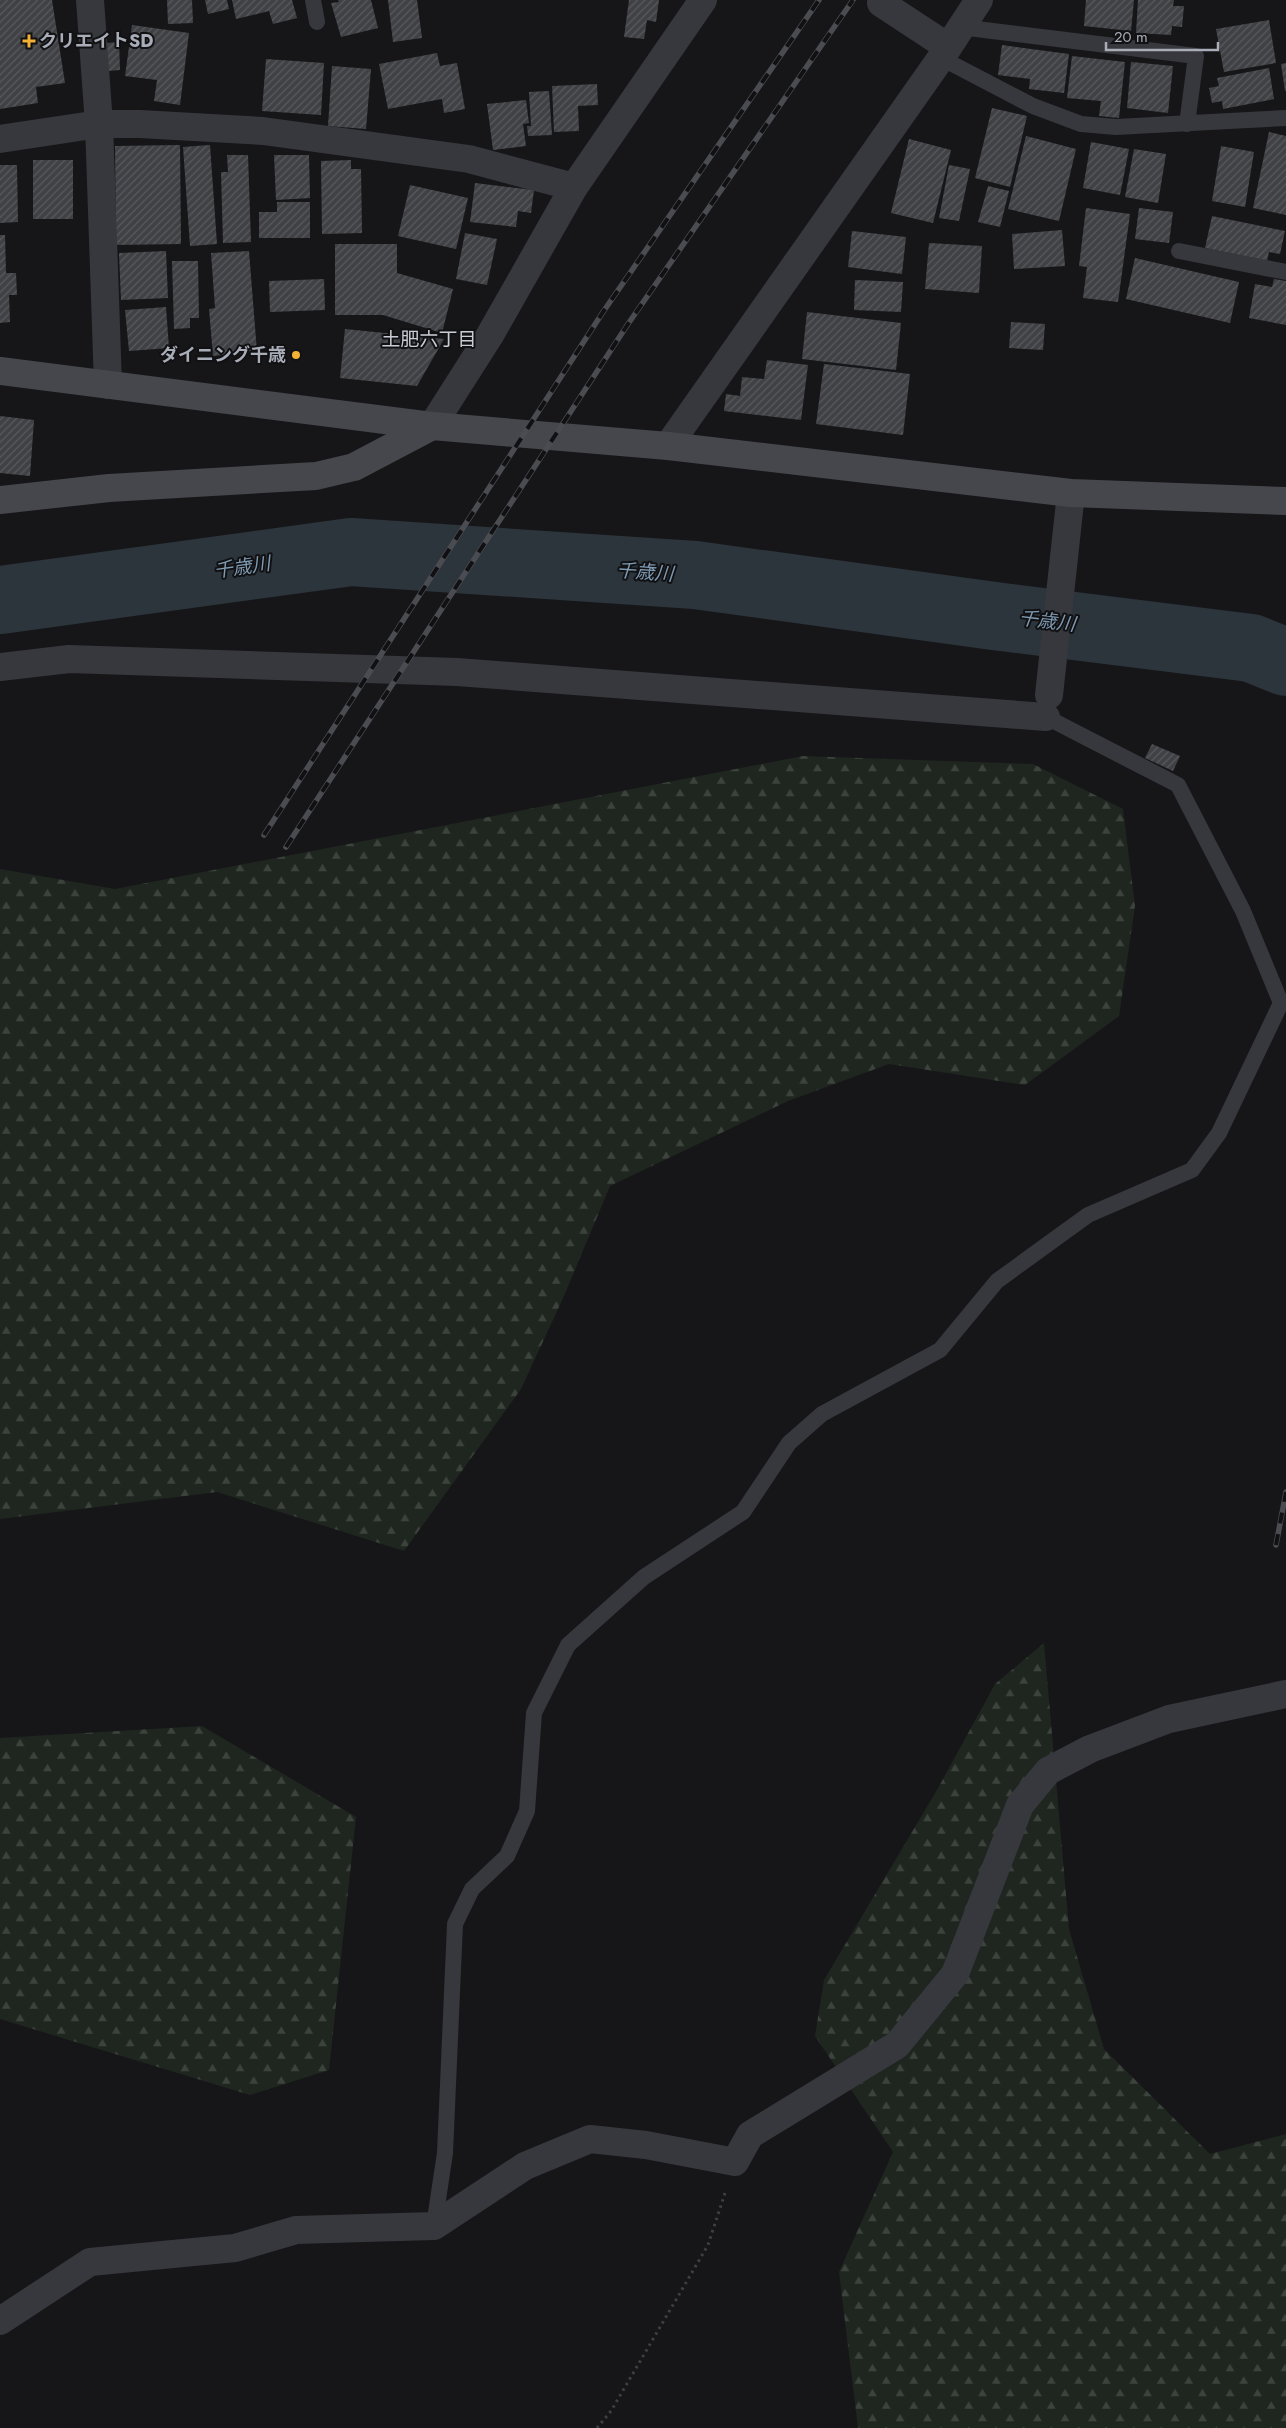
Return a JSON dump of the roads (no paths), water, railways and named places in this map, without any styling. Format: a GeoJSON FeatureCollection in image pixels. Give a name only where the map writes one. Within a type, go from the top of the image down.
{"type":"FeatureCollection","features":[{"type":"Feature","properties":{"kind":"street"},"geometry":{"type":"LineString","coordinates":[[90,0],[99,124],[108,385]]}},
{"type":"Feature","properties":{"kind":"street"},"geometry":{"type":"LineString","coordinates":[[0,500],[109,488],[316,476],[354,467],[432,426],[490,335],[574,187],[703,0]]}},
{"type":"Feature","properties":{"kind":"street"},"geometry":{"type":"LineString","coordinates":[[668,446],[979,0]]}},
{"type":"Feature","properties":{"kind":"street"},"geometry":{"type":"LineString","coordinates":[[881,3],[950,44]]}},
{"type":"Feature","properties":{"kind":"street"},"geometry":{"type":"LineString","coordinates":[[0,139],[99,124],[140,124],[283,134],[469,159],[574,187]]}},
{"type":"Feature","properties":{"kind":"street"},"geometry":{"type":"LineString","coordinates":[[0,371],[432,426],[668,446],[1070,503],[1286,501]]}},
{"type":"Feature","properties":{"kind":"street"},"geometry":{"type":"LineString","coordinates":[[0,667],[69,659],[457,672],[1048,706],[1070,503]]}},
{"type":"Feature","properties":{"kind":"street"},"geometry":{"type":"LineString","coordinates":[[0,2321],[90,2262],[235,2248],[296,2230],[434,2226],[525,2166],[590,2139],[646,2145],[735,2162],[750,2135],[897,2045],[955,1974],[1020,1805],[1048,1771],[1090,1749],[1170,1719],[1286,1694]]}},
{"type":"Feature","properties":{"kind":"lane"},"geometry":{"type":"LineString","coordinates":[[313,0],[317,22]]}},
{"type":"Feature","properties":{"kind":"lane"},"geometry":{"type":"LineString","coordinates":[[950,44],[1196,56],[1187,124]]}},
{"type":"Feature","properties":{"kind":"lane"},"geometry":{"type":"LineString","coordinates":[[950,44],[1032,106],[1080,124],[1116,128],[1286,118]]}},
{"type":"Feature","properties":{"kind":"lane"},"geometry":{"type":"LineString","coordinates":[[1179,251],[1286,272]]}},
{"type":"Feature","properties":{"kind":"lane"},"geometry":{"type":"LineString","coordinates":[[434,2226],[446,2144],[455,1924],[472,1889],[507,1856],[527,1812],[534,1712],[568,1645],[644,1577],[743,1512],[789,1443],[822,1414],[940,1350],[997,1281],[1088,1215],[1192,1170],[1219,1133],[1281,1003],[1243,911],[1178,785],[1048,706]]}},
{"type":"Feature","properties":{"kind":"waterway","name":"千歳川"},"geometry":{"type":"LineString","coordinates":[[0,600],[351,552],[695,575],[994,616],[1251,648],[1286,662]]}},
{"type":"Feature","properties":{"kind":"railway"},"geometry":{"type":"LineString","coordinates":[[264,835],[603,312],[819,0]]}},
{"type":"Feature","properties":{"kind":"railway"},"geometry":{"type":"LineString","coordinates":[[286,847],[628,324],[853,0]]}},
{"type":"Feature","properties":{"kind":"railway"},"geometry":{"type":"LineString","coordinates":[[1276,1545],[1286,1492]]}},
{"type":"Feature","properties":{"kind":"place","name":"クリエイトSD"},"geometry":{"type":"Point","coordinates":[29,41]}},
{"type":"Feature","properties":{"kind":"place","name":"ダイニング千歳"},"geometry":{"type":"Point","coordinates":[296,355]}},
{"type":"Feature","properties":{"kind":"district","name":"土肥六丁目"},"geometry":{"type":"Point","coordinates":[429,339]}}]}
